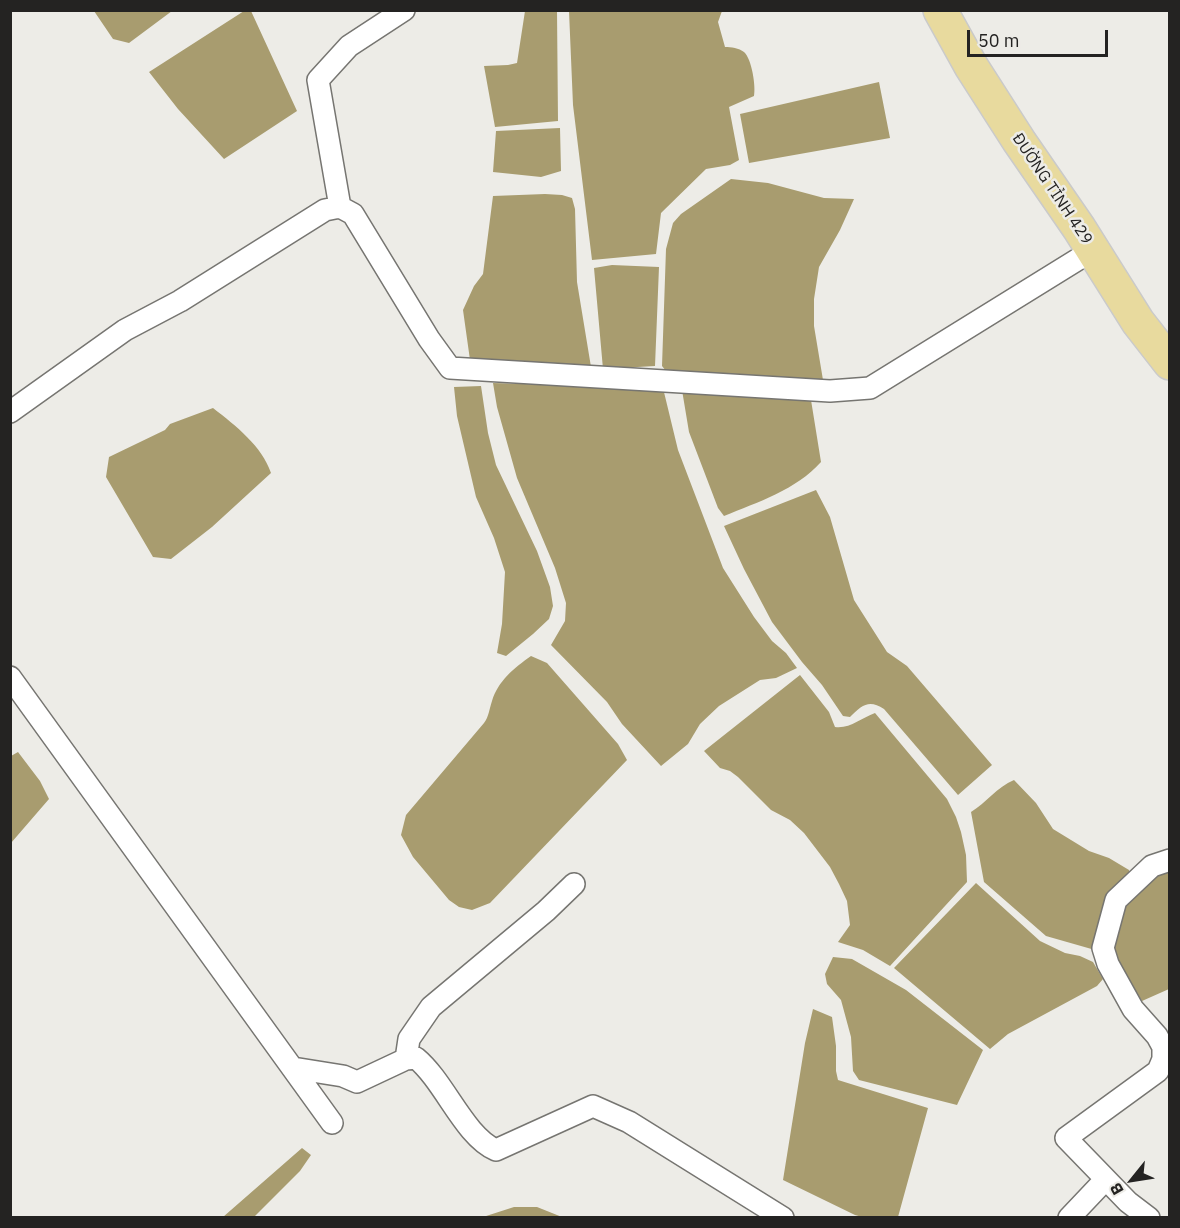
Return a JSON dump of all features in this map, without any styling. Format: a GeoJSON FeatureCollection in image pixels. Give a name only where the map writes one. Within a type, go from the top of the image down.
{"type":"FeatureCollection","features":[{"type":"Feature","properties":{"kind":"main road","name":"ĐƯỜNG TỈNH 429"},"geometry":{"type":"LineString","coordinates":[[940,10],[971,66],[1001,113],[1093,250],[1138,322],[1170,363]]}},
{"type":"Feature","properties":{"kind":"street"},"geometry":{"type":"LineString","coordinates":[[340,207],[318,80],[349,46],[404,10]]}},
{"type":"Feature","properties":{"kind":"street"},"geometry":{"type":"LineString","coordinates":[[10,412],[125,330],[180,301],[325,210],[340,207],[353,214],[429,339],[450,368],[818,390],[870,388],[1093,250]]}},
{"type":"Feature","properties":{"kind":"street"},"geometry":{"type":"LineString","coordinates":[[10,676],[332,1123]]}},
{"type":"Feature","properties":{"kind":"street"},"geometry":{"type":"LineString","coordinates":[[1149,1218],[1105,1180],[1066,1138],[1158,1071],[1163,1059],[1163,1047],[1157,1036],[1133,1009],[1108,964],[1103,948],[1116,900],[1152,866],[1170,860]]}},
{"type":"Feature","properties":{"kind":"street"},"geometry":{"type":"LineString","coordinates":[[406,1059],[409,1039],[431,1007],[546,911],[574,884]]}},
{"type":"Feature","properties":{"kind":"street"},"geometry":{"type":"LineString","coordinates":[[293,1068],[343,1076],[357,1082],[406,1059],[416,1058],[429,1069],[474,1133],[487,1146],[496,1150],[593,1106],[629,1122],[783,1218]]}},
{"type":"Feature","properties":{"kind":"street"},"geometry":{"type":"LineString","coordinates":[[1069,1218],[1105,1180]]}},
{"type":"Feature","properties":{"kind":"shaded area"},"geometry":{"type":"Polygon","coordinates":[[[94,11],[172,11],[129,43],[113,39],[94,11]]]}},
{"type":"Feature","properties":{"kind":"shaded area"},"geometry":{"type":"Polygon","coordinates":[[[244,11],[251,11],[297,111],[224,159],[178,109],[149,72],[244,11]]]}},
{"type":"Feature","properties":{"kind":"shaded area"},"geometry":{"type":"Polygon","coordinates":[[[525,11],[557,11],[558,121],[495,127],[484,66],[517,63],[525,11]]]}},
{"type":"Feature","properties":{"kind":"shaded area"},"geometry":{"type":"Polygon","coordinates":[[[569,11],[722,11],[718,22],[725,47],[744,52],[749,61],[754,80],[754,96],[729,107],[739,160],[730,165],[706,169],[661,213],[656,254],[592,260],[573,105],[569,11]]]}},
{"type":"Feature","properties":{"kind":"shaded area"},"geometry":{"type":"Polygon","coordinates":[[[879,82],[890,138],[749,163],[740,114],[879,82]]]}},
{"type":"Feature","properties":{"kind":"shaded area"},"geometry":{"type":"Polygon","coordinates":[[[560,128],[561,171],[541,177],[493,172],[496,131],[560,128]]]}},
{"type":"Feature","properties":{"kind":"shaded area"},"geometry":{"type":"Polygon","coordinates":[[[731,179],[768,183],[824,198],[854,199],[819,267],[814,299],[814,326],[823,380],[666,371],[662,366],[666,249],[673,223],[681,214],[731,179]]]}},
{"type":"Feature","properties":{"kind":"shaded area"},"geometry":{"type":"Polygon","coordinates":[[[545,194],[572,198],[575,209],[577,282],[591,367],[470,360],[463,310],[474,286],[483,274],[493,196],[545,194]]]}},
{"type":"Feature","properties":{"kind":"shaded area"},"geometry":{"type":"Polygon","coordinates":[[[612,265],[659,267],[655,366],[603,369],[594,268],[612,265]]]}},
{"type":"Feature","properties":{"kind":"shaded area"},"geometry":{"type":"Polygon","coordinates":[[[493,383],[663,388],[678,450],[723,568],[754,617],[797,668],[776,678],[760,680],[719,706],[700,724],[688,744],[661,766],[622,724],[607,702],[551,645],[565,621],[566,603],[555,568],[517,478],[497,407],[493,383]]]}},
{"type":"Feature","properties":{"kind":"shaded area"},"geometry":{"type":"Polygon","coordinates":[[[481,386],[488,433],[496,465],[537,551],[550,587],[553,606],[549,619],[506,656],[497,653],[502,624],[505,572],[494,538],[476,497],[457,416],[454,387],[481,386]]]}},
{"type":"Feature","properties":{"kind":"shaded area"},"geometry":{"type":"Polygon","coordinates":[[[682,390],[811,400],[821,462],[788,488],[724,516],[718,508],[689,432],[682,390]]]}},
{"type":"Feature","properties":{"kind":"shaded area"},"geometry":{"type":"Polygon","coordinates":[[[213,408],[255,445],[271,473],[212,527],[171,559],[153,557],[106,477],[109,457],[165,430],[170,424],[213,408]]]}},
{"type":"Feature","properties":{"kind":"shaded area"},"geometry":{"type":"Polygon","coordinates":[[[816,490],[830,517],[854,600],[887,652],[907,666],[992,765],[958,795],[884,709],[870,704],[862,707],[850,717],[843,716],[822,685],[772,622],[724,526],[816,490]]]}},
{"type":"Feature","properties":{"kind":"shaded area"},"geometry":{"type":"Polygon","coordinates":[[[531,656],[547,663],[618,744],[627,760],[490,903],[472,910],[459,907],[449,900],[413,857],[401,835],[406,815],[484,723],[502,681],[531,656]]]}},
{"type":"Feature","properties":{"kind":"shaded area"},"geometry":{"type":"Polygon","coordinates":[[[800,675],[829,712],[835,727],[851,725],[875,713],[947,799],[961,832],[966,855],[967,882],[890,966],[863,950],[838,942],[850,925],[847,901],[830,867],[804,833],[790,820],[771,810],[738,777],[720,768],[704,751],[800,675]]]}},
{"type":"Feature","properties":{"kind":"shaded area"},"geometry":{"type":"Polygon","coordinates":[[[18,752],[40,781],[49,799],[11,843],[11,756],[18,752]]]}},
{"type":"Feature","properties":{"kind":"shaded area"},"geometry":{"type":"Polygon","coordinates":[[[1014,780],[1036,803],[1053,829],[1089,851],[1109,858],[1129,870],[1130,876],[1097,927],[1095,950],[1046,936],[984,882],[971,812],[1014,780]]]}},
{"type":"Feature","properties":{"kind":"shaded area"},"geometry":{"type":"Polygon","coordinates":[[[1169,869],[1169,989],[1142,1001],[1118,964],[1111,946],[1127,904],[1150,879],[1169,869]]]}},
{"type":"Feature","properties":{"kind":"shaded area"},"geometry":{"type":"Polygon","coordinates":[[[976,883],[1040,941],[1065,953],[1093,962],[1103,979],[1097,986],[1008,1034],[990,1049],[894,968],[976,883]]]}},
{"type":"Feature","properties":{"kind":"shaded area"},"geometry":{"type":"Polygon","coordinates":[[[833,957],[852,959],[906,990],[983,1050],[957,1105],[859,1080],[853,1071],[851,1037],[841,1000],[827,984],[825,974],[833,957]]]}},
{"type":"Feature","properties":{"kind":"shaded area"},"geometry":{"type":"Polygon","coordinates":[[[813,1009],[832,1017],[838,1080],[928,1108],[898,1217],[855,1215],[783,1180],[805,1043],[813,1009]]]}},
{"type":"Feature","properties":{"kind":"shaded area"},"geometry":{"type":"Polygon","coordinates":[[[302,1148],[311,1155],[300,1171],[254,1217],[223,1217],[302,1148]]]}},
{"type":"Feature","properties":{"kind":"shaded area"},"geometry":{"type":"Polygon","coordinates":[[[514,1207],[537,1207],[562,1217],[483,1217],[514,1207]]]}}]}
